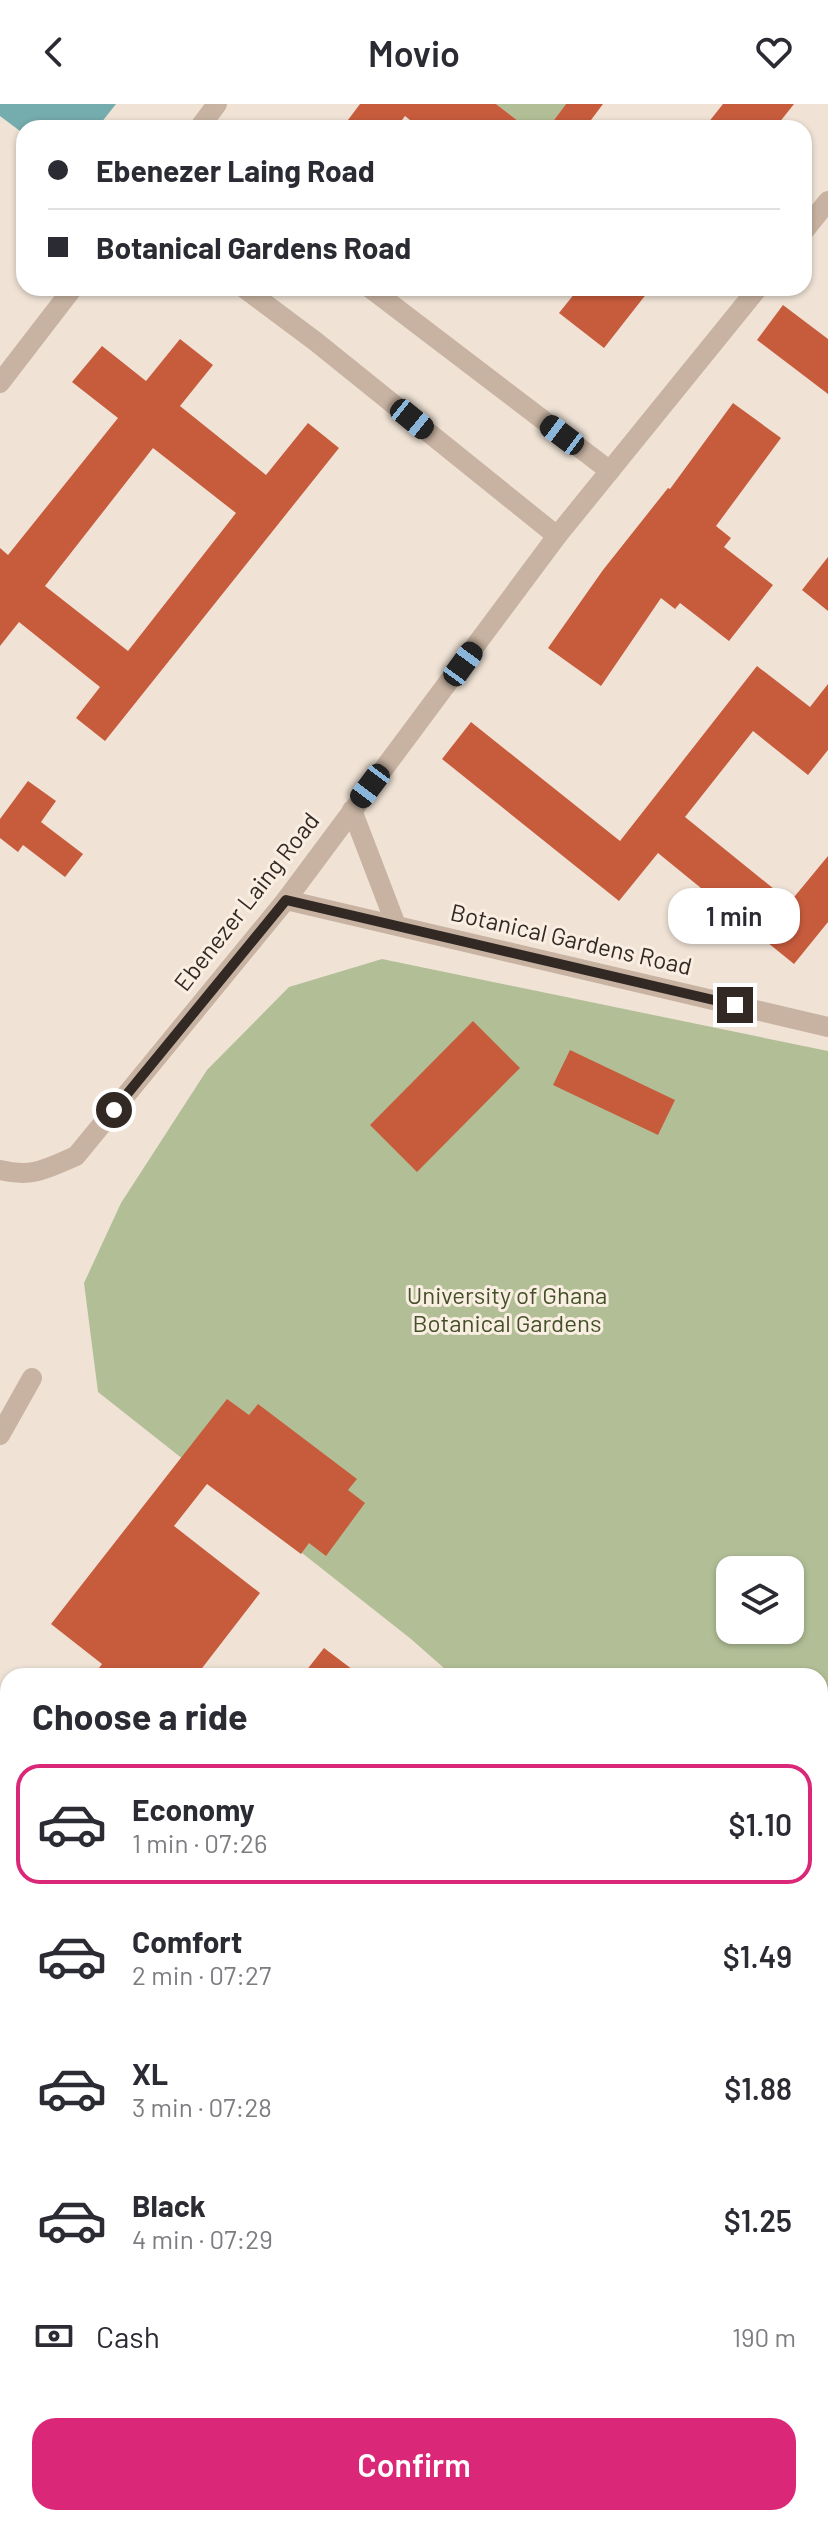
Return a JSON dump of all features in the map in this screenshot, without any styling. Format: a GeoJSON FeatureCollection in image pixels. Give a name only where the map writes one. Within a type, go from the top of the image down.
{"type":"FeatureCollection","features":[{"type":"Feature","properties":{"kind":"street"},"geometry":{"type":"LineString","coordinates":[[812,221],[828,201]]}},
{"type":"Feature","properties":{"kind":"street"},"geometry":{"type":"LineString","coordinates":[[0,383],[67,296]]}},
{"type":"Feature","properties":{"kind":"street"},"geometry":{"type":"LineString","coordinates":[[255,296],[557,536]]}},
{"type":"Feature","properties":{"kind":"street"},"geometry":{"type":"LineString","coordinates":[[380,296],[610,471]]}},
{"type":"Feature","properties":{"kind":"street","name":"Ebenezer Laing Road"},"geometry":{"type":"LineString","coordinates":[[9,1172],[40,1171],[76,1156],[286,900],[557,536],[752,296]]}},
{"type":"Feature","properties":{"kind":"street"},"geometry":{"type":"LineString","coordinates":[[352,810],[396,925]]}},
{"type":"Feature","properties":{"kind":"street","name":"Botanical Gardens Road"},"geometry":{"type":"LineString","coordinates":[[286,900],[828,1027]]}},
{"type":"Feature","properties":{"kind":"street"},"geometry":{"type":"LineString","coordinates":[[0,1435],[32,1378]]}},
{"type":"Feature","properties":{"kind":"green space"},"geometry":{"type":"Polygon","coordinates":[[[496,104],[566,104],[554,120],[517,120],[496,104]]]}},
{"type":"Feature","properties":{"kind":"green space","name":"University of Ghana Botanical Gardens"},"geometry":{"type":"Polygon","coordinates":[[[382,959],[828,1051],[828,1668],[444,1668],[98,1392],[84,1283],[121,1203],[207,1070],[289,987],[382,959]]]}},
{"type":"Feature","properties":{"kind":"water"},"geometry":{"type":"Polygon","coordinates":[[[0,104],[116,104],[103,120],[16,120],[16,128],[0,116],[0,104]]]}},
{"type":"Feature","properties":{"kind":"building"},"geometry":{"type":"Polygon","coordinates":[[[360,104],[496,104],[517,120],[410,120],[405,116],[402,120],[348,120],[360,104]]]}},
{"type":"Feature","properties":{"kind":"building"},"geometry":{"type":"Polygon","coordinates":[[[566,104],[603,104],[591,120],[554,120],[566,104]]]}},
{"type":"Feature","properties":{"kind":"building"},"geometry":{"type":"Polygon","coordinates":[[[723,104],[794,104],[781,120],[710,120],[723,104]]]}},
{"type":"Feature","properties":{"kind":"building"},"geometry":{"type":"Polygon","coordinates":[[[573,296],[645,296],[604,348],[559,313],[573,296]]]}},
{"type":"Feature","properties":{"kind":"building"},"geometry":{"type":"Polygon","coordinates":[[[783,305],[828,339],[828,394],[757,340],[783,305]]]}},
{"type":"Feature","properties":{"kind":"building"},"geometry":{"type":"Polygon","coordinates":[[[180,339],[213,365],[180,406],[266,475],[308,423],[339,448],[105,741],[76,718],[100,687],[19,622],[0,646],[0,548],[8,555],[118,418],[72,382],[102,346],[146,381],[180,339]],[[153,448],[45,586],[128,651],[236,513],[153,448]]]}},
{"type":"Feature","properties":{"kind":"building"},"geometry":{"type":"Polygon","coordinates":[[[733,403],[781,438],[716,526],[731,538],[724,547],[773,585],[729,641],[680,603],[675,609],[661,598],[601,686],[548,648],[603,570],[670,489],[733,403]]]}},
{"type":"Feature","properties":{"kind":"building"},"geometry":{"type":"Polygon","coordinates":[[[828,557],[828,611],[802,590],[828,557]]]}},
{"type":"Feature","properties":{"kind":"building"},"geometry":{"type":"Polygon","coordinates":[[[757,666],[810,707],[828,684],[828,750],[808,775],[753,731],[685,817],[790,902],[828,856],[828,922],[794,964],[658,853],[619,901],[442,759],[471,722],[620,841],[757,666]]]}},
{"type":"Feature","properties":{"kind":"building"},"geometry":{"type":"Polygon","coordinates":[[[28,781],[56,801],[41,822],[83,854],[65,877],[23,845],[18,852],[0,838],[0,819],[28,781]]]}},
{"type":"Feature","properties":{"kind":"building"},"geometry":{"type":"Polygon","coordinates":[[[473,1021],[520,1068],[417,1172],[370,1125],[473,1021]]]}},
{"type":"Feature","properties":{"kind":"building"},"geometry":{"type":"Polygon","coordinates":[[[570,1050],[675,1100],[658,1135],[553,1085],[570,1050]]]}},
{"type":"Feature","properties":{"kind":"building"},"geometry":{"type":"Polygon","coordinates":[[[227,1399],[249,1415],[258,1404],[357,1479],[348,1490],[365,1503],[326,1556],[309,1543],[301,1554],[207,1484],[174,1526],[260,1593],[202,1668],[99,1668],[102,1664],[51,1624],[227,1399]]]}},
{"type":"Feature","properties":{"kind":"building"},"geometry":{"type":"Polygon","coordinates":[[[324,1648],[350,1668],[308,1668],[324,1648]]]}},
{"type":"Feature","properties":{"kind":"route"},"geometry":{"type":"LineString","coordinates":[[114,1110],[286,900],[735,1005]]}}]}
